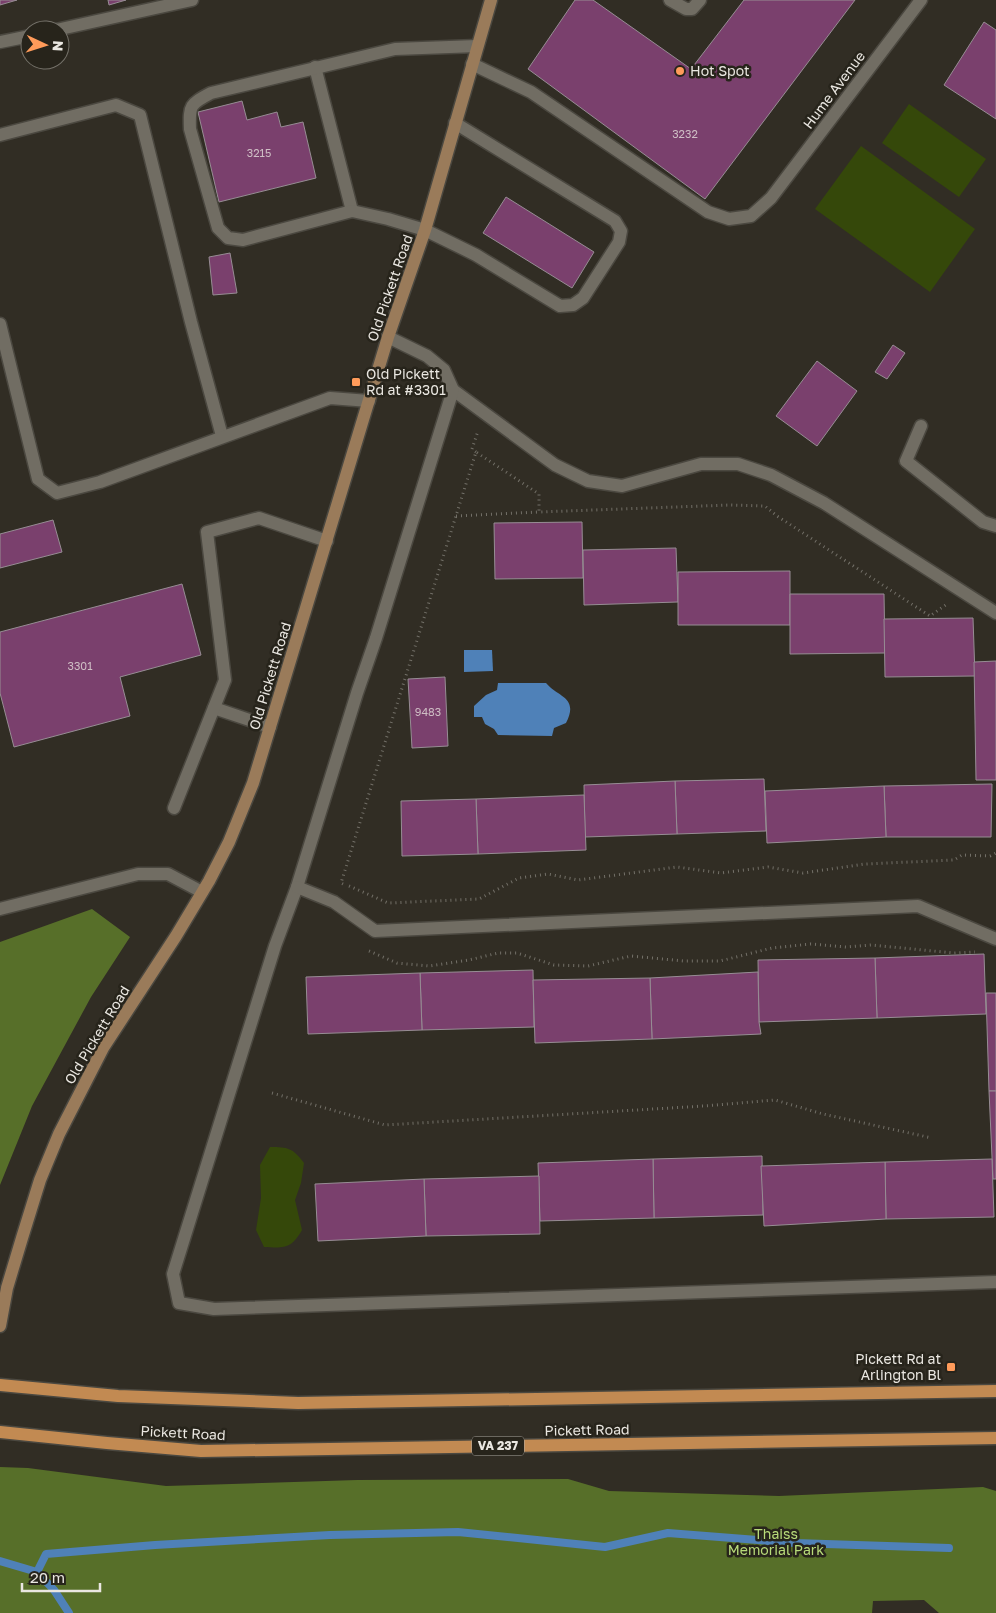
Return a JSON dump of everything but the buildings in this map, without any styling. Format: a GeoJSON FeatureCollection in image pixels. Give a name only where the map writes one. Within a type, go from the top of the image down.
{"type":"FeatureCollection","features":[{"type":"Feature","properties":{"kind":"main road"},"geometry":{"type":"LineString","coordinates":[[0,1385],[118,1396],[298,1403],[996,1391]]}},
{"type":"Feature","properties":{"kind":"main road","name":"Pickett Road"},"geometry":{"type":"LineString","coordinates":[[0,1432],[88,1442],[202,1450],[996,1438]]}},
{"type":"Feature","properties":{"kind":"street"},"geometry":{"type":"LineString","coordinates":[[70,27],[192,0]]}},
{"type":"Feature","properties":{"kind":"street","name":"Old Pickett Road"},"geometry":{"type":"LineString","coordinates":[[0,1326],[7,1288],[22,1238],[40,1180],[59,1134],[104,1048],[202,892],[229,842],[253,783],[388,337],[425,230],[491,0]]}},
{"type":"Feature","properties":{"kind":"street"},"geometry":{"type":"LineString","coordinates":[[670,0],[686,9],[692,9],[700,0]]}},
{"type":"Feature","properties":{"kind":"street","name":"Hume Avenue"},"geometry":{"type":"LineString","coordinates":[[472,64],[531,92],[708,212],[729,219],[752,216],[771,198],[921,0]]}},
{"type":"Feature","properties":{"kind":"street"},"geometry":{"type":"LineString","coordinates":[[0,42],[20,38]]}},
{"type":"Feature","properties":{"kind":"street"},"geometry":{"type":"LineString","coordinates":[[455,122],[615,220],[621,231],[619,242],[582,298],[573,305],[560,306],[476,255],[425,230],[352,211],[243,240],[228,238],[218,228],[190,128],[190,112],[194,102],[211,93],[315,67],[395,49],[478,46]]}},
{"type":"Feature","properties":{"kind":"street"},"geometry":{"type":"LineString","coordinates":[[315,67],[352,211]]}},
{"type":"Feature","properties":{"kind":"street"},"geometry":{"type":"LineString","coordinates":[[0,135],[116,105],[140,115],[191,322],[222,436]]}},
{"type":"Feature","properties":{"kind":"street"},"geometry":{"type":"LineString","coordinates":[[0,324],[38,479],[58,493],[100,482],[330,398],[369,401]]}},
{"type":"Feature","properties":{"kind":"street"},"geometry":{"type":"LineString","coordinates":[[388,337],[426,356],[444,370],[453,390],[555,465],[588,481],[622,486],[701,464],[738,464],[771,475],[824,504],[996,613]]}},
{"type":"Feature","properties":{"kind":"street"},"geometry":{"type":"LineString","coordinates":[[453,390],[297,887],[275,946],[173,1274],[179,1303],[214,1309],[996,1282]]}},
{"type":"Feature","properties":{"kind":"street"},"geometry":{"type":"LineString","coordinates":[[922,426],[906,461],[983,522],[996,526]]}},
{"type":"Feature","properties":{"kind":"street"},"geometry":{"type":"LineString","coordinates":[[174,808],[225,680],[207,532],[259,518],[327,541]]}},
{"type":"Feature","properties":{"kind":"street"},"geometry":{"type":"LineString","coordinates":[[214,708],[270,727]]}},
{"type":"Feature","properties":{"kind":"street"},"geometry":{"type":"LineString","coordinates":[[0,909],[138,874],[168,874],[202,892]]}},
{"type":"Feature","properties":{"kind":"street"},"geometry":{"type":"LineString","coordinates":[[297,887],[334,902],[375,932],[918,906],[996,939]]}},
{"type":"Feature","properties":{"kind":"path"},"geometry":{"type":"LineString","coordinates":[[539,512],[539,494],[476,452],[341,883],[388,903],[479,899],[519,878],[548,874],[578,880],[677,867],[721,873],[768,867],[803,872],[865,864],[954,860],[962,855],[990,856],[996,853]]}},
{"type":"Feature","properties":{"kind":"path"},"geometry":{"type":"LineString","coordinates":[[456,516],[721,505],[765,506],[777,516],[930,616],[952,600]]}},
{"type":"Feature","properties":{"kind":"path"},"geometry":{"type":"LineString","coordinates":[[363,946],[369,951],[396,963],[430,966],[469,960],[498,952],[516,953],[554,965],[588,966],[631,956],[684,961],[720,961],[772,948],[811,944],[846,947],[871,945],[954,953],[980,952]]}},
{"type":"Feature","properties":{"kind":"path"},"geometry":{"type":"LineString","coordinates":[[272,1093],[385,1125],[775,1100],[823,1114],[932,1138]]}},
{"type":"Feature","properties":{"kind":"green space"},"geometry":{"type":"Polygon","coordinates":[[[909,104],[986,159],[959,197],[882,143],[909,104]]]}},
{"type":"Feature","properties":{"kind":"green space"},"geometry":{"type":"Polygon","coordinates":[[[861,146],[975,229],[930,292],[815,209],[861,146]]]}},
{"type":"Feature","properties":{"kind":"green space"},"geometry":{"type":"Polygon","coordinates":[[[92,909],[130,937],[91,997],[32,1106],[0,1185],[0,942],[92,909]]]}},
{"type":"Feature","properties":{"kind":"green space"},"geometry":{"type":"Polygon","coordinates":[[[270,1147],[290,1149],[304,1163],[301,1183],[295,1200],[302,1230],[291,1244],[282,1247],[264,1247],[256,1230],[261,1198],[260,1165],[270,1147]]]}},
{"type":"Feature","properties":{"kind":"green space","name":"Thaiss Memorial Park"},"geometry":{"type":"Polygon","coordinates":[[[0,1467],[28,1468],[166,1486],[357,1480],[568,1479],[609,1491],[779,1496],[983,1487],[996,1491],[996,1613],[939,1613],[924,1600],[873,1601],[872,1613],[0,1613],[0,1467]]]}},
{"type":"Feature","properties":{"kind":"water"},"geometry":{"type":"Polygon","coordinates":[[[464,650],[492,650],[493,671],[464,672],[464,650]]]}},
{"type":"Feature","properties":{"kind":"water"},"geometry":{"type":"Polygon","coordinates":[[[498,683],[546,683],[569,703],[570,708],[566,723],[554,728],[552,736],[498,735],[494,729],[485,724],[482,717],[474,717],[474,706],[486,695],[497,690],[498,683]]]}},
{"type":"Feature","properties":{"kind":"waterway"},"geometry":{"type":"LineString","coordinates":[[37,1572],[46,1554],[155,1545],[330,1535],[458,1532],[605,1547],[668,1533],[795,1543],[949,1548]]}},
{"type":"Feature","properties":{"kind":"waterway"},"geometry":{"type":"LineString","coordinates":[[0,1561],[37,1572],[54,1590],[69,1613]]}},
{"type":"Feature","properties":{"kind":"place","name":"Hot Spot"},"geometry":{"type":"Point","coordinates":[680,71]}},
{"type":"Feature","properties":{"kind":"place","name":"Old Pickett Rd at #3301"},"geometry":{"type":"Point","coordinates":[356,382]}},
{"type":"Feature","properties":{"kind":"place","name":"Pickett Rd at Arlington Bl"},"geometry":{"type":"Point","coordinates":[951,1367]}}]}
